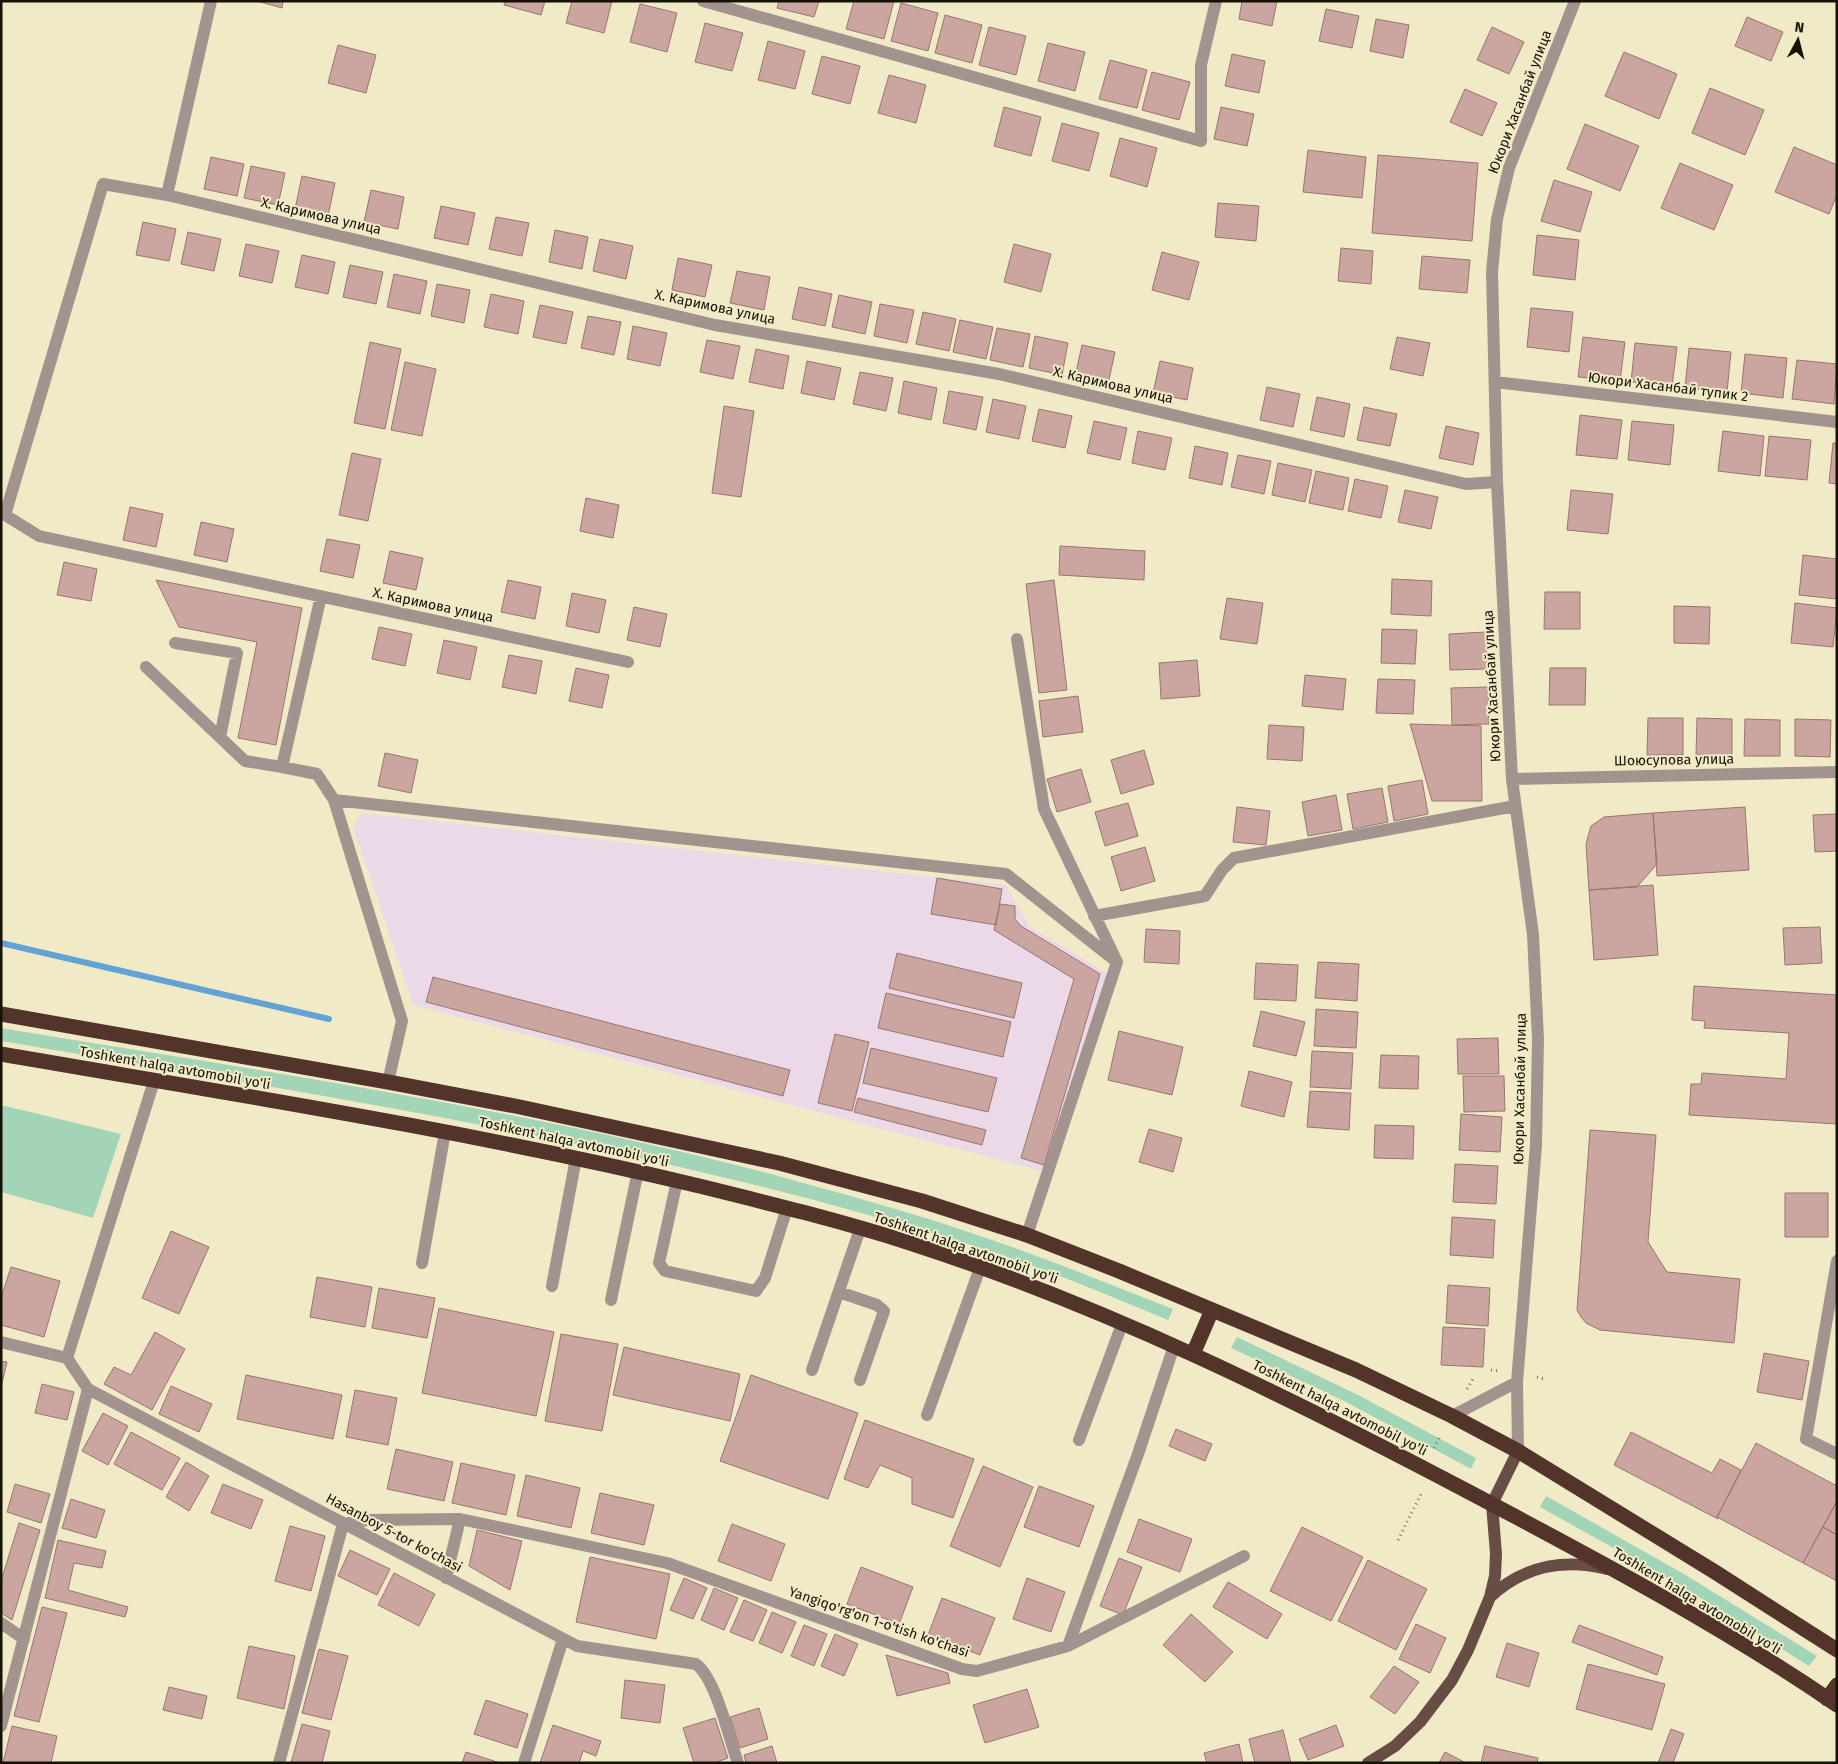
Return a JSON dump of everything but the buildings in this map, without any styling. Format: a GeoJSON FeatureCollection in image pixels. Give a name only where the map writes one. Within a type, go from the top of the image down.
{"type":"FeatureCollection","features":[{"type":"Feature","properties":{"kind":"highway","name":"Toshkent halqa avtomobil yo'li"},"geometry":{"type":"LineString","coordinates":[[1,1014],[520,1107],[779,1163],[922,1201],[1027,1235],[1119,1270],[1356,1370],[1452,1416],[1518,1451],[1715,1572],[1837,1650]]}},
{"type":"Feature","properties":{"kind":"highway","name":"Toshkent halqa avtomobil yo'li"},"geometry":{"type":"LineString","coordinates":[[1,1054],[446,1132],[576,1158],[787,1208],[860,1229],[980,1268],[1193,1354],[1352,1430],[1619,1572],[1743,1645],[1832,1702]]}},
{"type":"Feature","properties":{"kind":"highway"},"geometry":{"type":"LineString","coordinates":[[1193,1354],[1212,1310]]}},
{"type":"Feature","properties":{"kind":"highway"},"geometry":{"type":"LineString","coordinates":[[1832,1702],[1837,1686]]}},
{"type":"Feature","properties":{"kind":"main road"},"geometry":{"type":"LineString","coordinates":[[1368,1763],[1383,1759],[1408,1734],[1442,1695],[1468,1650],[1490,1597],[1495,1576],[1496,1554],[1492,1504],[1518,1451]]}},
{"type":"Feature","properties":{"kind":"main road"},"geometry":{"type":"LineString","coordinates":[[1490,1597],[1516,1576],[1546,1566],[1582,1565],[1619,1572]]}},
{"type":"Feature","properties":{"kind":"street"},"geometry":{"type":"LineString","coordinates":[[167,195],[211,1]]}},
{"type":"Feature","properties":{"kind":"street"},"geometry":{"type":"LineString","coordinates":[[703,1],[1201,142],[1201,65],[1216,1]]}},
{"type":"Feature","properties":{"kind":"street","name":"Юкори Хасанбай улица"},"geometry":{"type":"LineString","coordinates":[[1518,1451],[1517,1382],[1536,1145],[1538,1039],[1533,935],[1512,779],[1497,482],[1492,272],[1499,206],[1518,143],[1574,1]]}},
{"type":"Feature","properties":{"kind":"street","name":"Х. Каримова улица"},"geometry":{"type":"LineString","coordinates":[[628,662],[39,536],[4,515],[103,184],[167,195],[715,325],[998,374],[1466,484],[1497,482]]}},
{"type":"Feature","properties":{"kind":"street","name":"Юкори Хасанбай тупик 2"},"geometry":{"type":"LineString","coordinates":[[1495,382],[1837,422]]}},
{"type":"Feature","properties":{"kind":"street"},"geometry":{"type":"LineString","coordinates":[[282,766],[321,596]]}},
{"type":"Feature","properties":{"kind":"street"},"geometry":{"type":"LineString","coordinates":[[1017,639],[1044,809],[1117,962],[1027,1235]]}},
{"type":"Feature","properties":{"kind":"street"},"geometry":{"type":"LineString","coordinates":[[175,643],[237,653],[220,737]]}},
{"type":"Feature","properties":{"kind":"street"},"geometry":{"type":"LineString","coordinates":[[146,667],[244,761],[282,766],[317,774],[334,800],[402,1021],[388,1082]]}},
{"type":"Feature","properties":{"kind":"street","name":"Шоюсупова улица"},"geometry":{"type":"LineString","coordinates":[[1512,779],[1837,772]]}},
{"type":"Feature","properties":{"kind":"street"},"geometry":{"type":"LineString","coordinates":[[334,800],[1006,874],[1117,962]]}},
{"type":"Feature","properties":{"kind":"street"},"geometry":{"type":"LineString","coordinates":[[1094,916],[1205,896],[1222,870],[1234,858],[1515,806]]}},
{"type":"Feature","properties":{"kind":"street"},"geometry":{"type":"LineString","coordinates":[[1,1342],[67,1358],[154,1081]]}},
{"type":"Feature","properties":{"kind":"street"},"geometry":{"type":"LineString","coordinates":[[422,1263],[446,1132]]}},
{"type":"Feature","properties":{"kind":"street"},"geometry":{"type":"LineString","coordinates":[[552,1286],[576,1158]]}},
{"type":"Feature","properties":{"kind":"street"},"geometry":{"type":"LineString","coordinates":[[611,1300],[638,1172]]}},
{"type":"Feature","properties":{"kind":"street"},"geometry":{"type":"LineString","coordinates":[[677,1181],[659,1263],[665,1271],[756,1291],[765,1278],[787,1208]]}},
{"type":"Feature","properties":{"kind":"street"},"geometry":{"type":"LineString","coordinates":[[812,1370],[860,1229]]}},
{"type":"Feature","properties":{"kind":"street"},"geometry":{"type":"LineString","coordinates":[[1837,1261],[1806,1439],[1837,1454]]}},
{"type":"Feature","properties":{"kind":"street"},"geometry":{"type":"LineString","coordinates":[[927,1415],[980,1268]]}},
{"type":"Feature","properties":{"kind":"street"},"geometry":{"type":"LineString","coordinates":[[839,1292],[878,1305],[884,1311],[860,1380]]}},
{"type":"Feature","properties":{"kind":"street"},"geometry":{"type":"LineString","coordinates":[[1080,1440],[1122,1324]]}},
{"type":"Feature","properties":{"kind":"street"},"geometry":{"type":"LineString","coordinates":[[1068,1646],[1138,1454],[1174,1346]]}},
{"type":"Feature","properties":{"kind":"street","name":"Hasanboy 5-tor ko'chasi"},"geometry":{"type":"LineString","coordinates":[[67,1358],[88,1389],[577,1646],[696,1664],[705,1671],[738,1763]]}},
{"type":"Feature","properties":{"kind":"street"},"geometry":{"type":"LineString","coordinates":[[1452,1416],[1517,1382]]}},
{"type":"Feature","properties":{"kind":"street"},"geometry":{"type":"LineString","coordinates":[[1,1726],[88,1389]]}},
{"type":"Feature","properties":{"kind":"street"},"geometry":{"type":"LineString","coordinates":[[446,1578],[460,1519]]}},
{"type":"Feature","properties":{"kind":"street","name":"Yangiqo'rg'on 1-o'tish ko'chasi"},"geometry":{"type":"LineString","coordinates":[[343,1524],[368,1520],[460,1519],[667,1562],[962,1669],[977,1670],[1068,1646],[1244,1556]]}},
{"type":"Feature","properties":{"kind":"street"},"geometry":{"type":"LineString","coordinates":[[279,1763],[343,1524]]}},
{"type":"Feature","properties":{"kind":"street"},"geometry":{"type":"LineString","coordinates":[[1,1623],[24,1639]]}},
{"type":"Feature","properties":{"kind":"street"},"geometry":{"type":"LineString","coordinates":[[524,1763],[563,1639]]}},
{"type":"Feature","properties":{"kind":"path"},"geometry":{"type":"LineString","coordinates":[[1491,1370],[1499,1371]]}},
{"type":"Feature","properties":{"kind":"path"},"geometry":{"type":"LineString","coordinates":[[1537,1378],[1545,1379]]}},
{"type":"Feature","properties":{"kind":"path"},"geometry":{"type":"LineString","coordinates":[[1434,1448],[1439,1438]]}},
{"type":"Feature","properties":{"kind":"path"},"geometry":{"type":"LineString","coordinates":[[1398,1540],[1422,1492]]}},
{"type":"Feature","properties":{"kind":"shaded area"},"geometry":{"type":"Polygon","coordinates":[[[362,813],[1006,885],[1029,926],[1108,974],[1053,1174],[413,1005],[353,827],[362,813]]]}},
{"type":"Feature","properties":{"kind":"green space"},"geometry":{"type":"Polygon","coordinates":[[[1,1028],[393,1093],[589,1131],[686,1153],[811,1185],[953,1227],[1050,1261],[1173,1309],[1168,1320],[1063,1277],[999,1254],[877,1217],[753,1184],[629,1155],[379,1106],[1,1041],[1,1028]]]}},
{"type":"Feature","properties":{"kind":"green space"},"geometry":{"type":"Polygon","coordinates":[[[1,1105],[121,1134],[93,1218],[1,1192],[1,1105]]]}},
{"type":"Feature","properties":{"kind":"green space"},"geometry":{"type":"Polygon","coordinates":[[[1237,1337],[1358,1395],[1476,1458],[1471,1469],[1344,1401],[1231,1348],[1237,1337]]]}},
{"type":"Feature","properties":{"kind":"green space"},"geometry":{"type":"Polygon","coordinates":[[[1546,1496],[1684,1574],[1817,1656],[1809,1666],[1678,1584],[1540,1507],[1546,1496]]]}},
{"type":"Feature","properties":{"kind":"waterway"},"geometry":{"type":"LineString","coordinates":[[1,943],[329,1019]]}}]}
